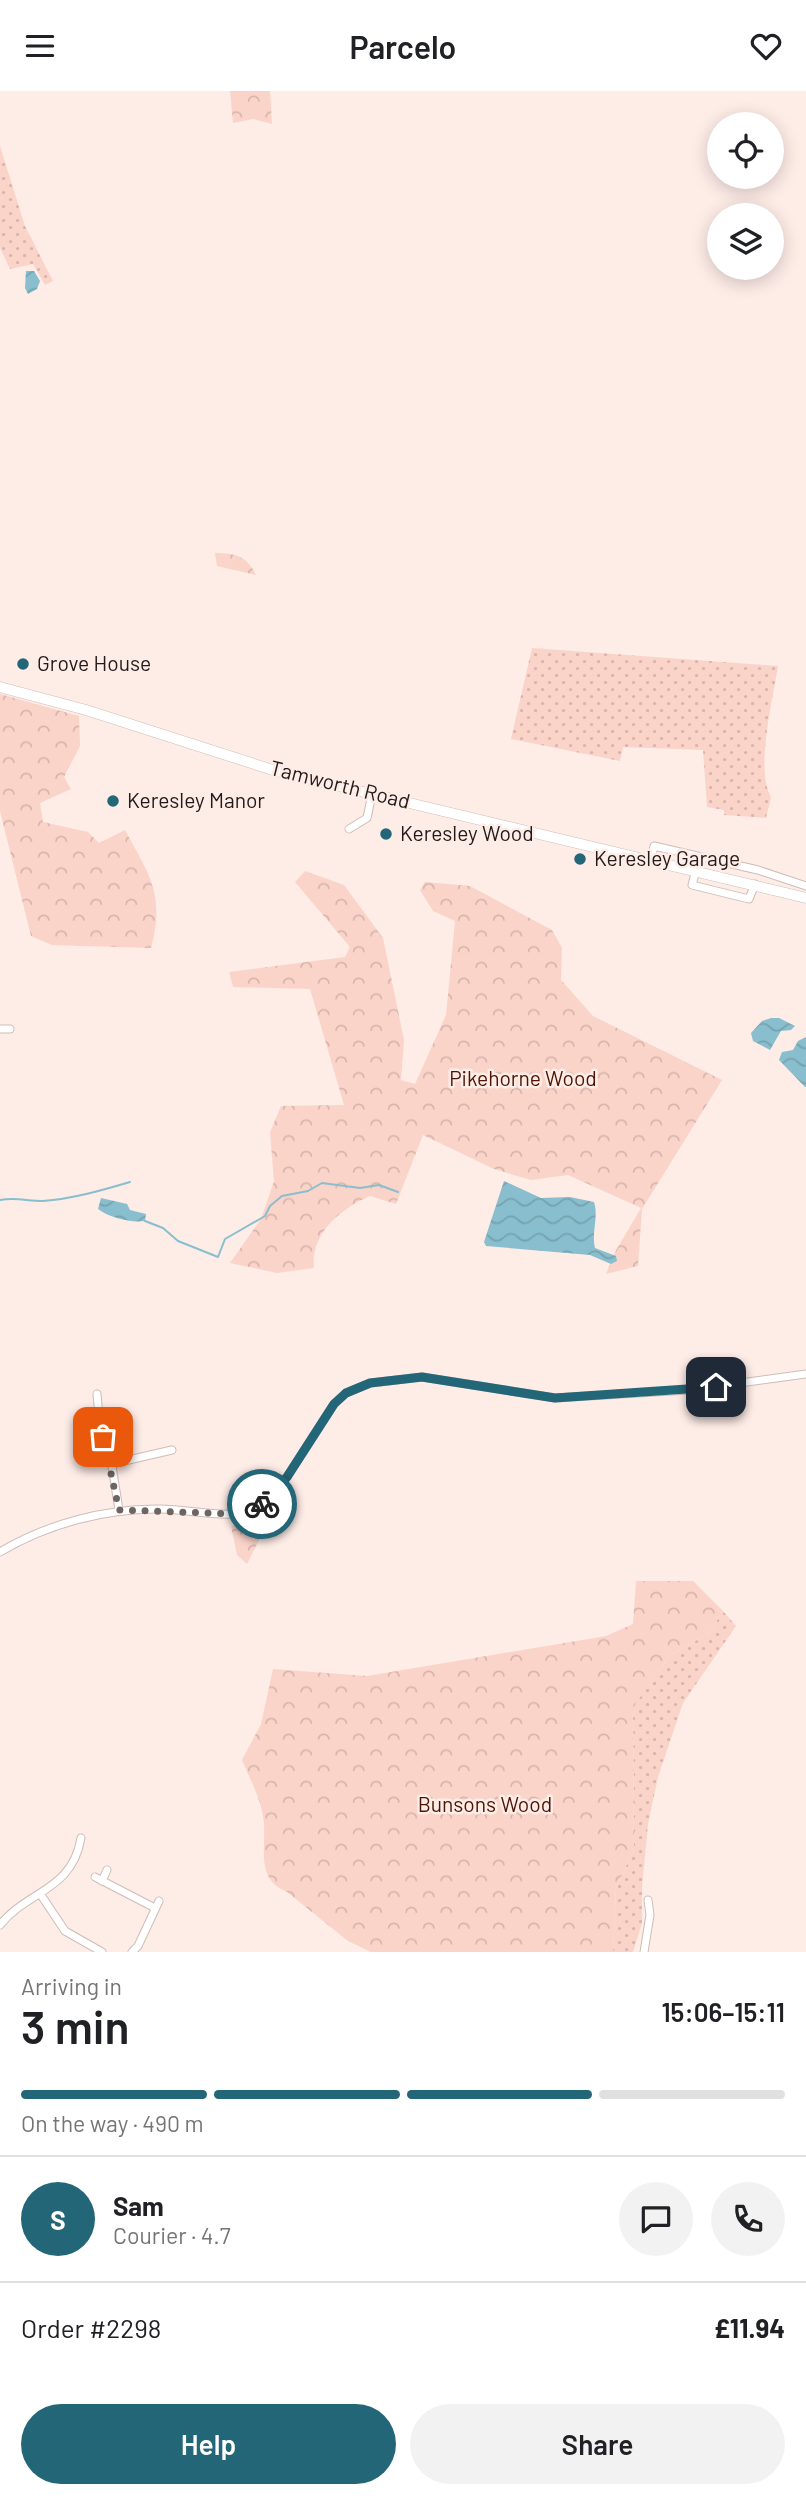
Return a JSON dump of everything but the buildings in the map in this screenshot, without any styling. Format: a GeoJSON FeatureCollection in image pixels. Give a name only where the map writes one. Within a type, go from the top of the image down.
{"type":"FeatureCollection","features":[{"type":"Feature","properties":{"kind":"main road","name":"Tamworth Road"},"geometry":{"type":"LineString","coordinates":[[0,687],[86,710],[276,771],[806,898]]}},
{"type":"Feature","properties":{"kind":"street"},"geometry":{"type":"LineString","coordinates":[[349,829],[367,818],[372,794]]}},
{"type":"Feature","properties":{"kind":"street"},"geometry":{"type":"LineString","coordinates":[[650,859],[654,846],[758,870],[806,886]]}},
{"type":"Feature","properties":{"kind":"street"},"geometry":{"type":"LineString","coordinates":[[696,870],[692,885],[748,899],[755,884]]}},
{"type":"Feature","properties":{"kind":"street"},"geometry":{"type":"LineString","coordinates":[[0,1029],[10,1029]]}},
{"type":"Feature","properties":{"kind":"street"},"geometry":{"type":"LineString","coordinates":[[0,1552],[97,1514],[119,1510],[163,1509],[212,1515],[252,1512],[287,1477],[334,1404],[346,1393],[370,1383],[422,1377],[555,1398],[688,1390],[806,1374]]}},
{"type":"Feature","properties":{"kind":"street"},"geometry":{"type":"LineString","coordinates":[[97,1394],[100,1429],[111,1464],[119,1510]]}},
{"type":"Feature","properties":{"kind":"street"},"geometry":{"type":"LineString","coordinates":[[111,1464],[172,1450]]}},
{"type":"Feature","properties":{"kind":"street"},"geometry":{"type":"LineString","coordinates":[[0,1925],[13,1911],[55,1885],[73,1864],[81,1838]]}},
{"type":"Feature","properties":{"kind":"street"},"geometry":{"type":"LineString","coordinates":[[107,1870],[98,1879],[157,1905],[143,1936],[132,1952]]}},
{"type":"Feature","properties":{"kind":"street"},"geometry":{"type":"LineString","coordinates":[[41,1895],[65,1931],[102,1952]]}},
{"type":"Feature","properties":{"kind":"street"},"geometry":{"type":"LineString","coordinates":[[644,1952],[650,1915],[648,1900]]}},
{"type":"Feature","properties":{"kind":"green space"},"geometry":{"type":"Polygon","coordinates":[[[230,91],[270,91],[272,124],[253,119],[233,123],[230,91]]]}},
{"type":"Feature","properties":{"kind":"green space"},"geometry":{"type":"Polygon","coordinates":[[[0,146],[25,226],[53,281],[45,285],[33,264],[10,269],[0,248],[0,146]]]}},
{"type":"Feature","properties":{"kind":"green space"},"geometry":{"type":"Polygon","coordinates":[[[215,553],[240,557],[256,575],[217,566],[215,553]]]}},
{"type":"Feature","properties":{"kind":"green space"},"geometry":{"type":"Polygon","coordinates":[[[532,648],[778,666],[765,752],[767,785],[771,797],[766,818],[724,815],[724,810],[707,807],[703,750],[623,747],[620,761],[511,739],[532,648]]]}},
{"type":"Feature","properties":{"kind":"green space"},"geometry":{"type":"Polygon","coordinates":[[[0,694],[79,716],[80,746],[64,777],[71,789],[40,803],[43,822],[88,832],[99,843],[125,830],[153,886],[156,914],[151,948],[52,945],[31,936],[0,811],[0,694]]]}},
{"type":"Feature","properties":{"kind":"green space","name":"Pikehorne Wood"},"geometry":{"type":"Polygon","coordinates":[[[305,871],[344,885],[383,938],[404,1040],[401,1080],[415,1084],[446,1015],[455,921],[433,911],[420,890],[425,882],[470,886],[552,930],[562,948],[561,980],[593,1016],[722,1080],[642,1209],[638,1266],[606,1274],[615,1252],[641,1208],[568,1175],[531,1180],[494,1169],[423,1135],[396,1204],[370,1196],[349,1207],[330,1223],[323,1233],[314,1255],[314,1268],[277,1273],[230,1263],[261,1219],[274,1181],[270,1132],[281,1106],[344,1105],[310,989],[233,987],[229,972],[345,957],[350,947],[295,882],[305,871]]]}},
{"type":"Feature","properties":{"kind":"green space"},"geometry":{"type":"Polygon","coordinates":[[[231,1526],[260,1526],[260,1538],[247,1564],[237,1555],[231,1526]]]}},
{"type":"Feature","properties":{"kind":"green space","name":"Bunsons Wood"},"geometry":{"type":"Polygon","coordinates":[[[636,1581],[693,1581],[722,1610],[712,1631],[670,1656],[633,1707],[634,1849],[616,1888],[613,1952],[371,1952],[348,1941],[276,1886],[264,1860],[262,1809],[242,1760],[261,1724],[273,1669],[367,1676],[606,1636],[633,1624],[636,1581]]]}},
{"type":"Feature","properties":{"kind":"green space"},"geometry":{"type":"Polygon","coordinates":[[[722,1610],[736,1626],[683,1703],[658,1777],[648,1824],[642,1887],[642,1923],[633,1952],[613,1952],[616,1888],[634,1849],[633,1706],[670,1656],[712,1631],[722,1610]]]}},
{"type":"Feature","properties":{"kind":"water"},"geometry":{"type":"Polygon","coordinates":[[[26,271],[34,271],[40,281],[37,289],[28,294],[25,288],[26,271]]]}},
{"type":"Feature","properties":{"kind":"water"},"geometry":{"type":"Polygon","coordinates":[[[779,1018],[795,1026],[791,1030],[781,1031],[770,1050],[753,1041],[751,1033],[762,1021],[779,1018]]]}},
{"type":"Feature","properties":{"kind":"water"},"geometry":{"type":"Polygon","coordinates":[[[806,1037],[805,1087],[779,1060],[782,1052],[793,1050],[798,1041],[806,1037]]]}},
{"type":"Feature","properties":{"kind":"water"},"geometry":{"type":"Polygon","coordinates":[[[504,1181],[541,1198],[570,1197],[594,1202],[595,1248],[616,1256],[617,1261],[611,1264],[590,1255],[486,1246],[484,1242],[504,1181]]]}},
{"type":"Feature","properties":{"kind":"water"},"geometry":{"type":"Polygon","coordinates":[[[101,1198],[127,1204],[130,1210],[146,1214],[145,1221],[108,1215],[98,1209],[101,1198]]]}},
{"type":"Feature","properties":{"kind":"waterway"},"geometry":{"type":"LineString","coordinates":[[0,1200],[54,1200],[130,1182]]}},
{"type":"Feature","properties":{"kind":"waterway"},"geometry":{"type":"LineString","coordinates":[[145,1221],[163,1228],[178,1241],[218,1257],[225,1239],[265,1216],[270,1206],[282,1196],[308,1191],[322,1183],[360,1188],[379,1185],[398,1192]]}},
{"type":"Feature","properties":{"kind":"way so far"},"geometry":{"type":"LineString","coordinates":[[103,1437],[112,1466],[119,1510],[163,1509],[212,1515],[239,1514],[252,1512],[262,1504]]}},
{"type":"Feature","properties":{"kind":"place","name":"Grove House"},"geometry":{"type":"Point","coordinates":[23,664]}},
{"type":"Feature","properties":{"kind":"place","name":"Keresley Manor"},"geometry":{"type":"Point","coordinates":[113,801]}},
{"type":"Feature","properties":{"kind":"place","name":"Keresley Wood"},"geometry":{"type":"Point","coordinates":[386,834]}},
{"type":"Feature","properties":{"kind":"place","name":"Keresley Garage"},"geometry":{"type":"Point","coordinates":[580,859]}},
{"type":"Feature","properties":{"kind":"route"},"geometry":{"type":"LineString","coordinates":[[262,1504],[287,1477],[334,1404],[346,1393],[370,1383],[422,1377],[456,1380],[555,1398],[716,1387]]}}]}
